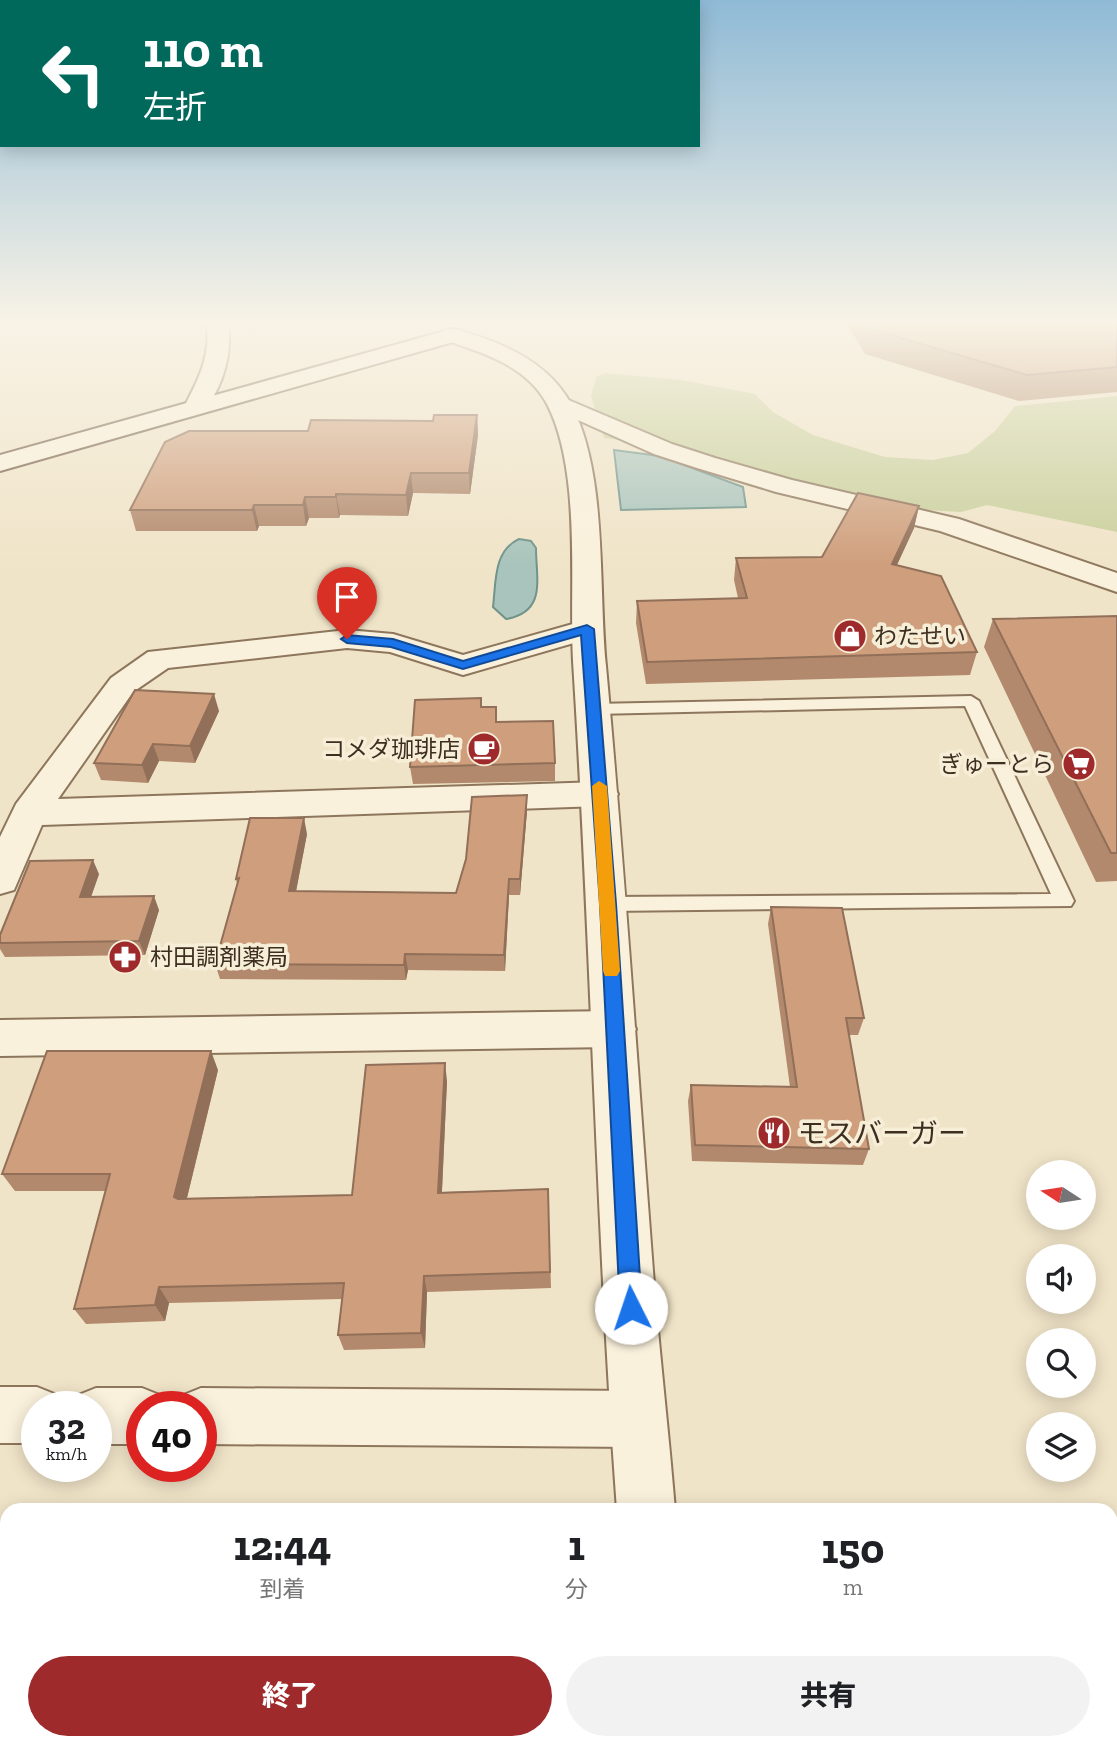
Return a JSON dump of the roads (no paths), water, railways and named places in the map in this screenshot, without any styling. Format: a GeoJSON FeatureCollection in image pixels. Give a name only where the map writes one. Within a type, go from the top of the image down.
{"type":"FeatureCollection","features":[{"type":"Feature","properties":{"kind":"street"},"geometry":{"type":"LineString","coordinates":[[196,407],[199,402]]}},
{"type":"Feature","properties":{"kind":"street"},"geometry":{"type":"LineString","coordinates":[[0,463],[215,402]]}},
{"type":"Feature","properties":{"kind":"street"},"geometry":{"type":"LineString","coordinates":[[559,403],[663,449],[706,463],[785,486],[949,525],[1117,583]]}},
{"type":"Feature","properties":{"kind":"street"},"geometry":{"type":"LineString","coordinates":[[559,403],[573,439],[583,518],[587,629],[608,904],[638,1419],[645,1503]]}},
{"type":"Feature","properties":{"kind":"street"},"geometry":{"type":"LineString","coordinates":[[0,880],[29,813],[122,685],[159,659],[347,639],[393,643],[463,665],[587,629]]}},
{"type":"Feature","properties":{"kind":"street"},"geometry":{"type":"LineString","coordinates":[[29,813],[600,794]]}},
{"type":"Feature","properties":{"kind":"street"},"geometry":{"type":"LineString","coordinates":[[0,1038],[614,1029]]}},
{"type":"Feature","properties":{"kind":"street"},"geometry":{"type":"LineString","coordinates":[[0,1415],[21,1415]]}},
{"type":"Feature","properties":{"kind":"street"},"geometry":{"type":"LineString","coordinates":[[217,1416],[638,1419]]}},
{"type":"Feature","properties":{"kind":"lane"},"geometry":{"type":"LineString","coordinates":[[594,709],[971,701],[1064,901],[608,904]]}},
{"type":"Feature","properties":{"kind":"water"},"geometry":{"type":"Polygon","coordinates":[[[614,450],[660,456],[743,487],[746,507],[621,510],[614,450]]]}},
{"type":"Feature","properties":{"kind":"water"},"geometry":{"type":"Polygon","coordinates":[[[519,539],[531,541],[536,548],[536,592],[534,602],[528,609],[506,619],[493,607],[497,568],[504,551],[519,539]]]}},
{"type":"Feature","properties":{"kind":"place","name":"わたせい"},"geometry":{"type":"Point","coordinates":[850,636]}},
{"type":"Feature","properties":{"kind":"place","name":"コメダ珈琲店"},"geometry":{"type":"Point","coordinates":[484,749]}},
{"type":"Feature","properties":{"kind":"place","name":"ぎゅーとら"},"geometry":{"type":"Point","coordinates":[1079,764]}},
{"type":"Feature","properties":{"kind":"place","name":"村田調剤薬局"},"geometry":{"type":"Point","coordinates":[125,957]}},
{"type":"Feature","properties":{"kind":"place","name":"モスバーガー"},"geometry":{"type":"Point","coordinates":[774,1133]}}]}
